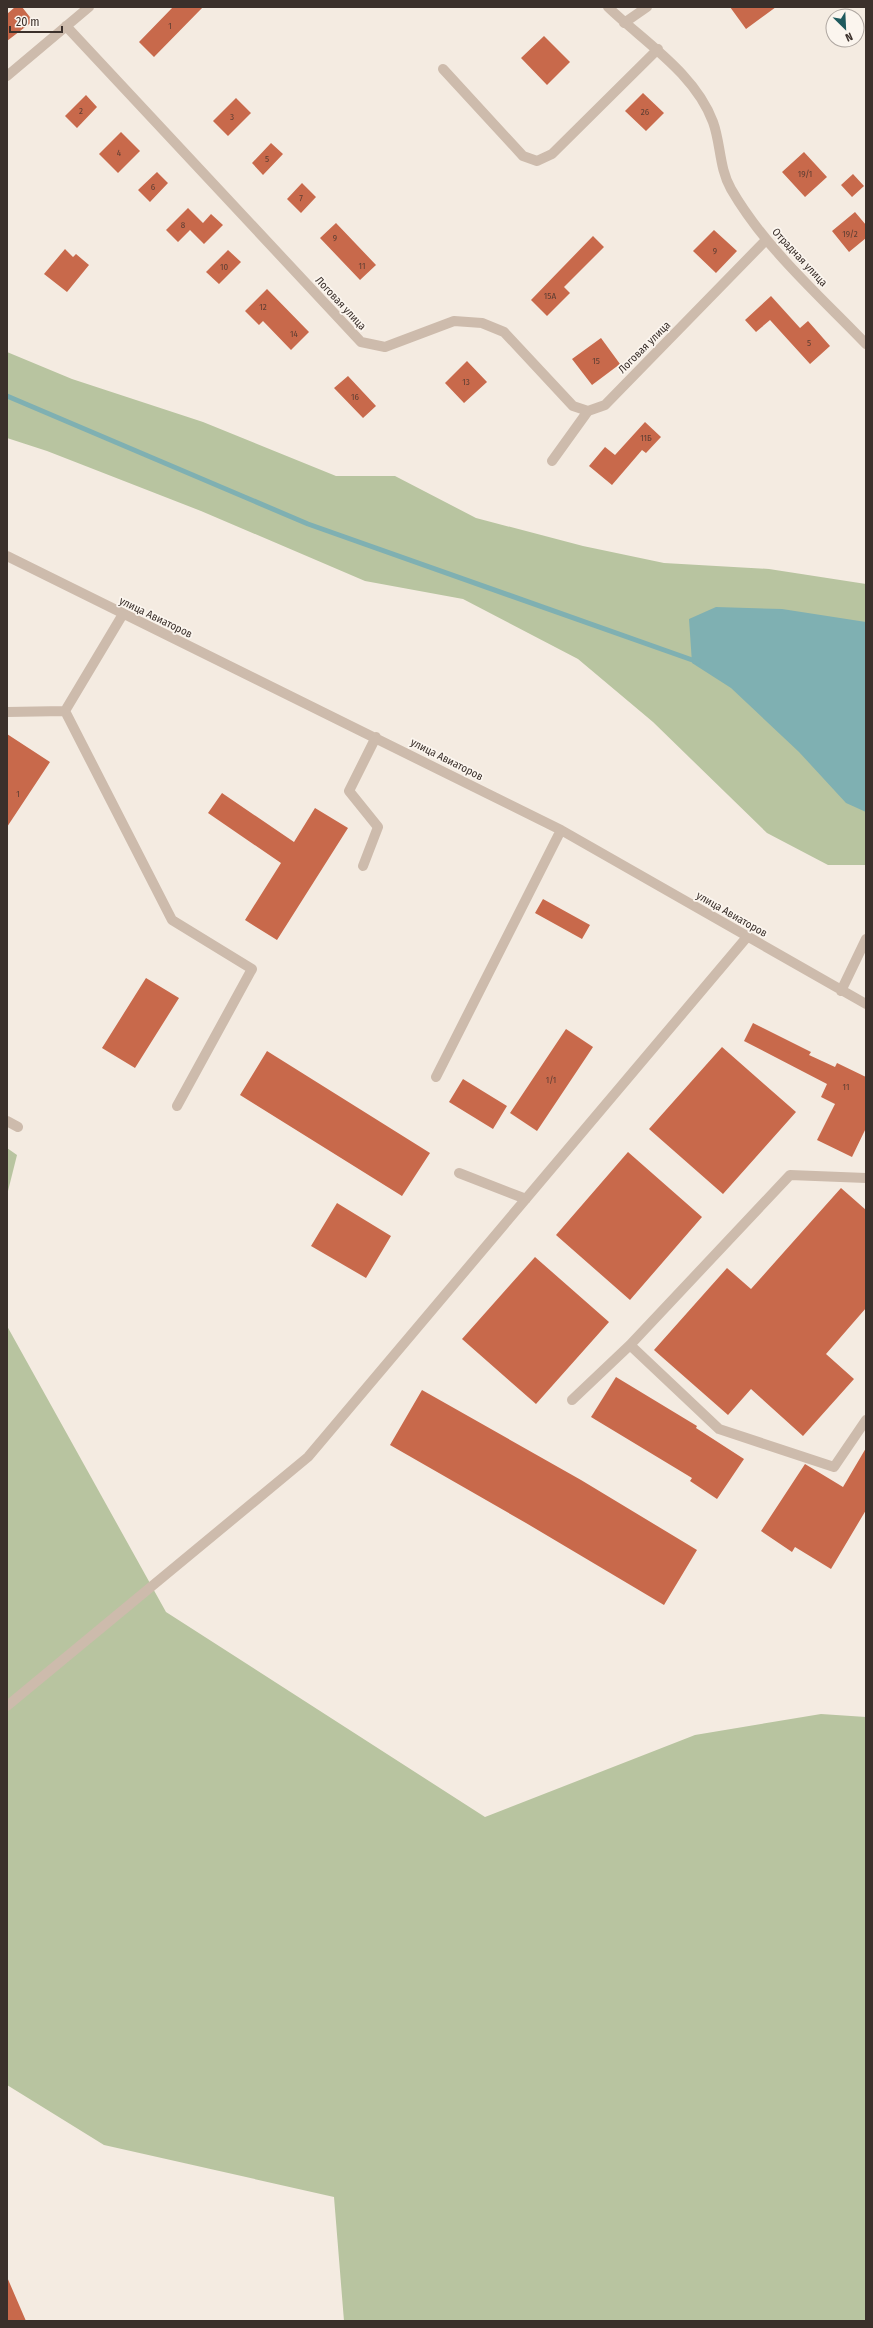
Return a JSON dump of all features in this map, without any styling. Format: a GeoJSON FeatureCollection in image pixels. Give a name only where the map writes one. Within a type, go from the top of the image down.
{"type":"FeatureCollection","features":[{"type":"Feature","properties":{"kind":"street"},"geometry":{"type":"LineString","coordinates":[[7,76],[89,7]]}},
{"type":"Feature","properties":{"kind":"street","name":"Отрадная улица"},"geometry":{"type":"LineString","coordinates":[[608,7],[624,23],[658,49],[700,97],[713,122],[722,167],[731,188],[766,240],[866,344]]}},
{"type":"Feature","properties":{"kind":"street"},"geometry":{"type":"LineString","coordinates":[[624,23],[647,7]]}},
{"type":"Feature","properties":{"kind":"street","name":"Логовая улица"},"geometry":{"type":"LineString","coordinates":[[66,26],[362,342],[385,347],[454,321],[482,323],[504,332],[573,406],[588,411],[605,405],[766,240]]}},
{"type":"Feature","properties":{"kind":"street"},"geometry":{"type":"LineString","coordinates":[[443,69],[523,156],[537,161],[552,154],[658,49]]}},
{"type":"Feature","properties":{"kind":"street"},"geometry":{"type":"LineString","coordinates":[[552,461],[588,411]]}},
{"type":"Feature","properties":{"kind":"street","name":"улица Авиаторов"},"geometry":{"type":"LineString","coordinates":[[7,556],[376,737],[561,830],[866,1004]]}},
{"type":"Feature","properties":{"kind":"street"},"geometry":{"type":"LineString","coordinates":[[65,711],[123,614]]}},
{"type":"Feature","properties":{"kind":"street"},"geometry":{"type":"LineString","coordinates":[[7,712],[65,711]]}},
{"type":"Feature","properties":{"kind":"street"},"geometry":{"type":"LineString","coordinates":[[65,711],[172,920],[252,970],[177,1106]]}},
{"type":"Feature","properties":{"kind":"street"},"geometry":{"type":"LineString","coordinates":[[363,866],[378,827],[349,791],[376,737]]}},
{"type":"Feature","properties":{"kind":"street"},"geometry":{"type":"LineString","coordinates":[[436,1077],[561,830]]}},
{"type":"Feature","properties":{"kind":"street"},"geometry":{"type":"LineString","coordinates":[[7,1706],[308,1457],[747,937]]}},
{"type":"Feature","properties":{"kind":"street"},"geometry":{"type":"LineString","coordinates":[[841,991],[866,940]]}},
{"type":"Feature","properties":{"kind":"street"},"geometry":{"type":"LineString","coordinates":[[7,1120],[18,1128]]}},
{"type":"Feature","properties":{"kind":"street"},"geometry":{"type":"LineString","coordinates":[[459,1173],[526,1199]]}},
{"type":"Feature","properties":{"kind":"street"},"geometry":{"type":"LineString","coordinates":[[572,1400],[630,1345],[790,1175],[866,1178]]}},
{"type":"Feature","properties":{"kind":"street"},"geometry":{"type":"LineString","coordinates":[[630,1345],[719,1429],[834,1467],[866,1420]]}},
{"type":"Feature","properties":{"kind":"green space"},"geometry":{"type":"Polygon","coordinates":[[[7,352],[72,379],[203,422],[336,476],[395,476],[476,518],[583,546],[664,563],[769,569],[866,584],[866,865],[828,865],[767,833],[653,722],[578,659],[463,599],[365,581],[201,511],[47,451],[7,438],[7,352]]]}},
{"type":"Feature","properties":{"kind":"green space"},"geometry":{"type":"Polygon","coordinates":[[[7,1148],[17,1155],[7,1195],[7,1148]]]}},
{"type":"Feature","properties":{"kind":"green space"},"geometry":{"type":"Polygon","coordinates":[[[7,1326],[166,1612],[485,1817],[695,1735],[821,1714],[866,1717],[866,2321],[344,2321],[334,2197],[104,2145],[7,2085],[7,1326]]]}},
{"type":"Feature","properties":{"kind":"water"},"geometry":{"type":"Polygon","coordinates":[[[716,607],[782,609],[866,622],[866,812],[846,803],[799,752],[731,688],[692,663],[689,619],[716,607]]]}},
{"type":"Feature","properties":{"kind":"building"},"geometry":{"type":"Polygon","coordinates":[[[15,7],[22,7],[33,21],[7,41],[7,14],[15,7]]]}},
{"type":"Feature","properties":{"kind":"building"},"geometry":{"type":"Polygon","coordinates":[[[173,7],[203,7],[154,57],[139,42],[173,7]]]}},
{"type":"Feature","properties":{"kind":"building"},"geometry":{"type":"Polygon","coordinates":[[[730,7],[776,7],[746,29],[730,7]]]}},
{"type":"Feature","properties":{"kind":"building"},"geometry":{"type":"Polygon","coordinates":[[[544,36],[570,62],[547,85],[521,58],[544,36]]]}},
{"type":"Feature","properties":{"kind":"building"},"geometry":{"type":"Polygon","coordinates":[[[643,93],[664,113],[646,131],[625,111],[643,93]]]}},
{"type":"Feature","properties":{"kind":"building"},"geometry":{"type":"Polygon","coordinates":[[[86,95],[97,107],[77,128],[65,116],[86,95]]]}},
{"type":"Feature","properties":{"kind":"building"},"geometry":{"type":"Polygon","coordinates":[[[236,98],[251,113],[228,136],[213,121],[236,98]]]}},
{"type":"Feature","properties":{"kind":"building"},"geometry":{"type":"Polygon","coordinates":[[[121,132],[140,151],[118,173],[99,154],[121,132]]]}},
{"type":"Feature","properties":{"kind":"building"},"geometry":{"type":"Polygon","coordinates":[[[271,143],[283,154],[263,175],[252,163],[271,143]]]}},
{"type":"Feature","properties":{"kind":"building"},"geometry":{"type":"Polygon","coordinates":[[[804,152],[827,177],[805,197],[782,172],[804,152]]]}},
{"type":"Feature","properties":{"kind":"building"},"geometry":{"type":"Polygon","coordinates":[[[157,172],[168,183],[150,202],[138,190],[157,172]]]}},
{"type":"Feature","properties":{"kind":"building"},"geometry":{"type":"Polygon","coordinates":[[[853,174],[864,186],[852,197],[841,185],[853,174]]]}},
{"type":"Feature","properties":{"kind":"building"},"geometry":{"type":"Polygon","coordinates":[[[302,183],[316,197],[301,213],[287,199],[302,183]]]}},
{"type":"Feature","properties":{"kind":"building"},"geometry":{"type":"Polygon","coordinates":[[[188,208],[203,223],[211,214],[223,225],[204,244],[190,230],[178,242],[166,230],[188,208]]]}},
{"type":"Feature","properties":{"kind":"building"},"geometry":{"type":"Polygon","coordinates":[[[855,212],[866,225],[866,238],[849,252],[832,231],[855,212]]]}},
{"type":"Feature","properties":{"kind":"building"},"geometry":{"type":"Polygon","coordinates":[[[336,223],[376,265],[360,280],[320,238],[336,223]]]}},
{"type":"Feature","properties":{"kind":"building"},"geometry":{"type":"Polygon","coordinates":[[[714,230],[737,251],[716,273],[693,251],[714,230]]]}},
{"type":"Feature","properties":{"kind":"building"},"geometry":{"type":"Polygon","coordinates":[[[593,236],[604,247],[564,287],[570,293],[547,316],[531,300],[593,236]]]}},
{"type":"Feature","properties":{"kind":"building"},"geometry":{"type":"Polygon","coordinates":[[[65,249],[73,257],[76,254],[89,265],[67,292],[44,274],[65,249]]]}},
{"type":"Feature","properties":{"kind":"building"},"geometry":{"type":"Polygon","coordinates":[[[228,250],[241,262],[219,284],[206,272],[228,250]]]}},
{"type":"Feature","properties":{"kind":"building"},"geometry":{"type":"Polygon","coordinates":[[[267,289],[309,332],[291,350],[263,321],[259,325],[245,311],[267,289]]]}},
{"type":"Feature","properties":{"kind":"building"},"geometry":{"type":"Polygon","coordinates":[[[771,296],[800,328],[808,321],[830,346],[810,364],[770,320],[756,332],[745,320],[771,296]]]}},
{"type":"Feature","properties":{"kind":"building"},"geometry":{"type":"Polygon","coordinates":[[[601,338],[620,364],[592,385],[572,359],[601,338]]]}},
{"type":"Feature","properties":{"kind":"building"},"geometry":{"type":"Polygon","coordinates":[[[467,361],[487,382],[464,403],[445,383],[467,361]]]}},
{"type":"Feature","properties":{"kind":"building"},"geometry":{"type":"Polygon","coordinates":[[[348,376],[376,406],[363,418],[334,388],[348,376]]]}},
{"type":"Feature","properties":{"kind":"building"},"geometry":{"type":"Polygon","coordinates":[[[645,422],[661,437],[646,453],[642,450],[612,485],[589,466],[605,447],[615,455],[645,422]]]}},
{"type":"Feature","properties":{"kind":"building"},"geometry":{"type":"Polygon","coordinates":[[[7,734],[50,762],[7,827],[7,734]]]}},
{"type":"Feature","properties":{"kind":"building"},"geometry":{"type":"Polygon","coordinates":[[[222,793],[294,842],[315,808],[348,828],[277,940],[245,920],[281,863],[208,813],[222,793]]]}},
{"type":"Feature","properties":{"kind":"building"},"geometry":{"type":"Polygon","coordinates":[[[543,899],[590,925],[582,939],[535,913],[543,899]]]}},
{"type":"Feature","properties":{"kind":"building"},"geometry":{"type":"Polygon","coordinates":[[[146,978],[179,998],[135,1068],[102,1048],[146,978]]]}},
{"type":"Feature","properties":{"kind":"building"},"geometry":{"type":"Polygon","coordinates":[[[753,1023],[811,1052],[809,1055],[835,1067],[837,1063],[866,1077],[866,1128],[852,1157],[817,1140],[835,1104],[821,1097],[827,1084],[744,1041],[753,1023]]]}},
{"type":"Feature","properties":{"kind":"building"},"geometry":{"type":"Polygon","coordinates":[[[566,1029],[593,1047],[537,1131],[510,1113],[566,1029]]]}},
{"type":"Feature","properties":{"kind":"building"},"geometry":{"type":"Polygon","coordinates":[[[722,1047],[796,1112],[723,1194],[649,1129],[722,1047]]]}},
{"type":"Feature","properties":{"kind":"building"},"geometry":{"type":"Polygon","coordinates":[[[267,1051],[430,1153],[402,1196],[240,1095],[267,1051]]]}},
{"type":"Feature","properties":{"kind":"building"},"geometry":{"type":"Polygon","coordinates":[[[463,1079],[507,1106],[493,1129],[449,1102],[463,1079]]]}},
{"type":"Feature","properties":{"kind":"building"},"geometry":{"type":"Polygon","coordinates":[[[628,1152],[702,1217],[630,1300],[556,1235],[628,1152]]]}},
{"type":"Feature","properties":{"kind":"building"},"geometry":{"type":"Polygon","coordinates":[[[841,1188],[866,1210],[866,1308],[826,1354],[854,1379],[803,1436],[751,1389],[728,1415],[654,1350],[727,1268],[751,1289],[841,1188]]]}},
{"type":"Feature","properties":{"kind":"building"},"geometry":{"type":"Polygon","coordinates":[[[337,1203],[391,1236],[366,1278],[311,1246],[337,1203]]]}},
{"type":"Feature","properties":{"kind":"building"},"geometry":{"type":"Polygon","coordinates":[[[535,1257],[609,1322],[536,1404],[462,1339],[535,1257]]]}},
{"type":"Feature","properties":{"kind":"building"},"geometry":{"type":"Polygon","coordinates":[[[616,1377],[697,1426],[696,1428],[744,1459],[717,1499],[690,1481],[692,1478],[591,1417],[616,1377]]]}},
{"type":"Feature","properties":{"kind":"building"},"geometry":{"type":"Polygon","coordinates":[[[422,1390],[581,1480],[697,1550],[664,1605],[526,1523],[390,1445],[422,1390]]]}},
{"type":"Feature","properties":{"kind":"building"},"geometry":{"type":"Polygon","coordinates":[[[866,1448],[866,1510],[831,1569],[795,1547],[792,1552],[761,1531],[805,1464],[843,1487],[866,1448]]]}},
{"type":"Feature","properties":{"kind":"building"},"geometry":{"type":"Polygon","coordinates":[[[7,2277],[26,2321],[7,2321],[7,2277]]]}},
{"type":"Feature","properties":{"kind":"waterway"},"geometry":{"type":"LineString","coordinates":[[7,396],[308,524],[698,662]]}}]}
